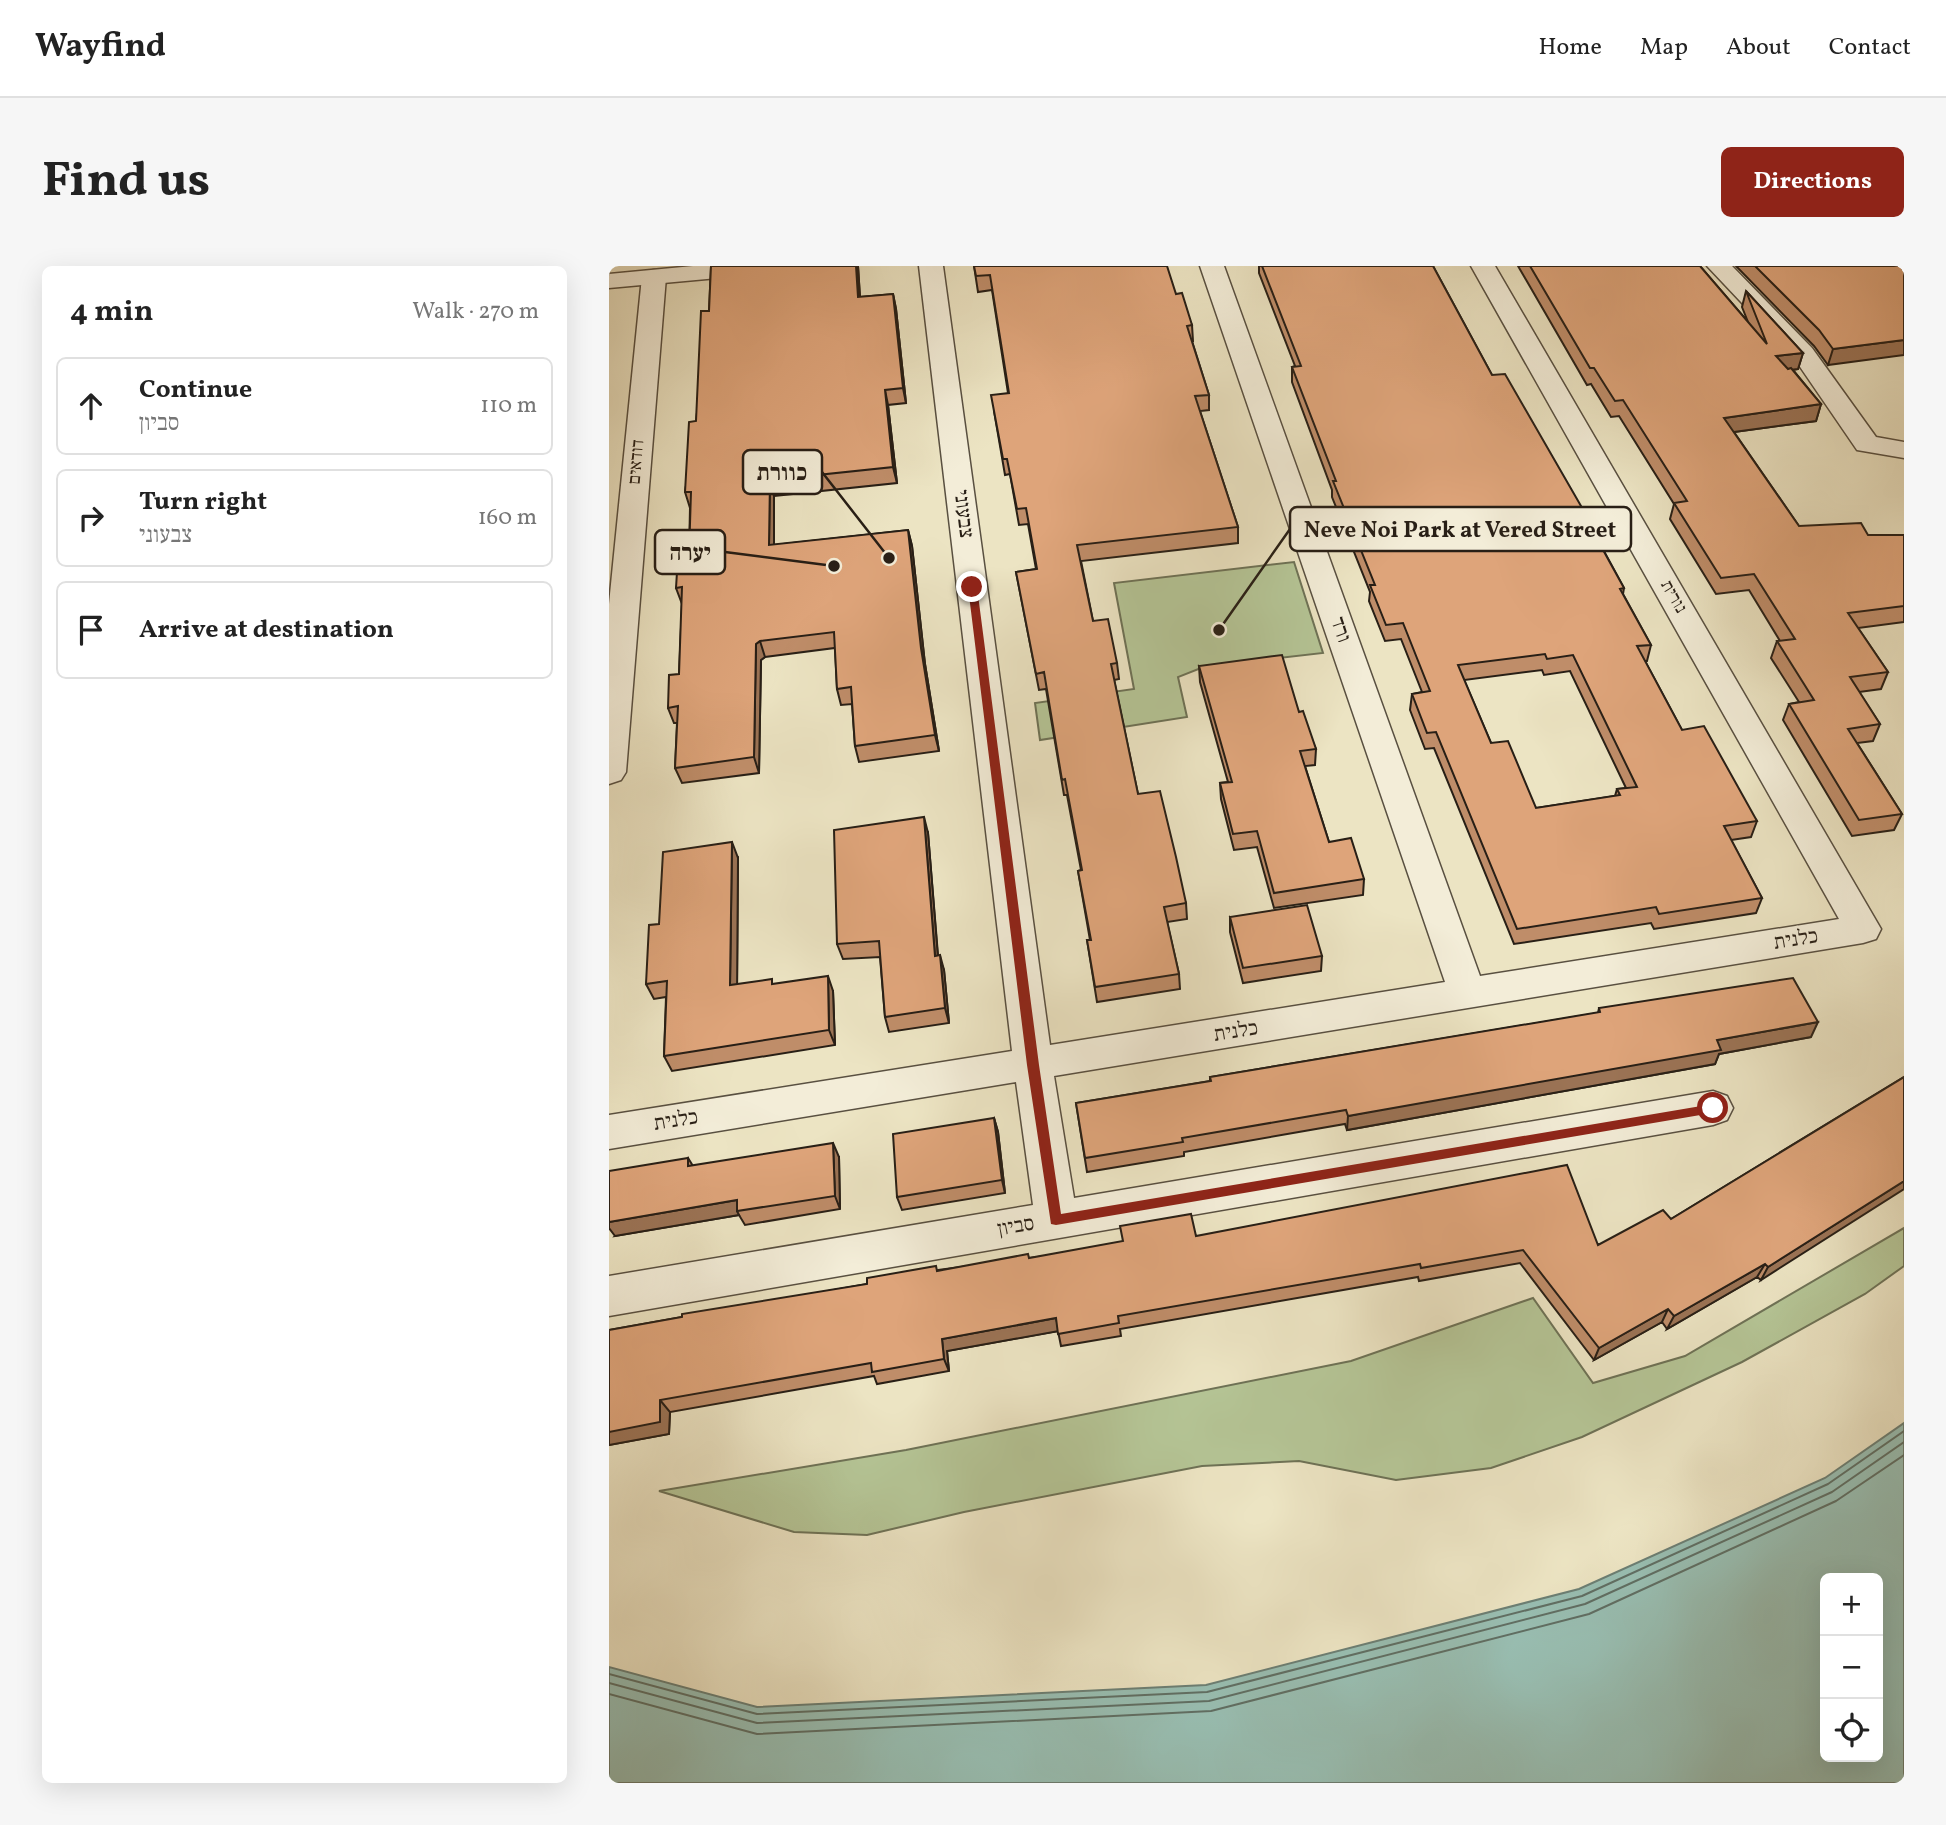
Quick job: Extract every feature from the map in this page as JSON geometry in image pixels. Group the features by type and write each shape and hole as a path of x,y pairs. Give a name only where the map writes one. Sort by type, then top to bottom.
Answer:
{"street":[{"path":"609,281 771,266"},
{"name":"צבעוני","path":"931,266 1033,1065 1056,1220"},
{"name":"ורד","path":"1212,266 1468,994"},
{"name":"נורית","path":"1483,266 1863,929"},
{"path":"1719,266 1803,353 1867,444 1904,450"},
{"name":"דודאים","path":"609,772 654,277"},
{"name":"כלנית","path":"609,1132 1863,929"},
{"name":"סביון","path":"609,1296 1713,1108"}],"green space":[{"path":"1294,562 1323,653 1206,666 1178,677 1187,717 1040,740 1035,703 1134,689 1114,583"},
{"path":"1904,1228 1904,1266 1865,1294 1742,1362 1582,1437 1491,1468 1396,1480 1299,1461 1202,1466 964,1512 867,1535 794,1532 659,1491 906,1450 1351,1361 1533,1298 1593,1383 1685,1356"}],"water":[{"path":"1904,1423 1904,1783 609,1783 609,1667 757,1707 1206,1685 1579,1589 1825,1478"}],"building":[{"path":"711,266 856,266 858,297 893,294 903,388 885,390 893,467 770,480 769,545 908,530 921,648 935,735 855,746 851,687 837,689 834,632 760,641 756,644 754,757 675,768 678,706 668,708 669,675 679,674 682,587 676,588 678,556 689,555 691,492 685,492 689,422 696,421 701,311 709,311"},
{"path":"974,266 1167,266 1176,294 1182,293 1192,325 1187,326 1209,395 1195,396 1238,527 1077,545 1093,621 1108,619 1117,663 1111,664 1138,794 1160,791 1176,857 1186,903 1164,907 1179,974 1095,987 1087,940 1091,940 1078,871 1082,870 1065,779 1062,780 1044,672 1036,674 1016,572 1037,569 1026,508 1017,509 1007,459 1003,459 991,395 1009,393 990,275 976,276"},
{"path":"1262,266 1433,266 1492,375 1505,374 1600,539 1597,539 1624,588 1620,589 1651,645 1637,646 1682,730 1704,726 1757,821 1724,826 1762,898 1659,914 1656,907 1517,929 1436,732 1427,733 1412,694 1430,691 1403,623 1386,625 1370,585 1375,585 1333,481 1336,481 1292,367 1301,366","holes":["1545,654 1547,659 1573,655 1637,787 1617,789 1620,795 1536,808 1508,741 1491,743 1458,665"]},
{"path":"1530,266 1700,266 1767,344 1746,291 1803,353 1776,356 1788,369 1791,368 1821,404 1724,418 1799,526 1861,523 1868,535 1904,535 1904,606 1848,613 1888,672 1850,677 1880,724 1848,729 1902,814 1859,820 1789,704 1814,700 1777,641 1795,639 1754,574 1721,578 1674,503 1687,501 1623,400 1615,401 1594,368 1590,368"},
{"path":"1755,266 1904,266 1904,340 1833,349 1819,330"},
{"path":"1282,655 1299,712 1303,711 1316,749 1300,751 1329,842 1351,838 1364,879 1274,893 1257,831 1233,834 1220,783 1232,782 1199,666"},
{"path":"924,817 935,956 940,955 945,1008 885,1017 879,941 837,944 834,830"},
{"path":"732,842 730,985 772,979 772,984 828,976 829,1030 664,1056 667,981 646,984 649,925 659,924 663,852"},
{"path":"1307,905 1322,956 1243,968 1230,917"},
{"path":"1793,978 1818,1022 1717,1040 1721,1050 1348,1116 1346,1110 1182,1138 1183,1142 1085,1158 1076,1103 1211,1081 1210,1077 1600,1012 1599,1008"},
{"path":"1904,1077 1904,1181 1768,1267 1765,1264 1674,1316 1668,1309 1599,1348 1523,1250 1421,1268 1420,1264 1118,1316 1119,1323 1058,1334 1056,1318 942,1339 944,1359 872,1372 871,1363 660,1400 660,1422 609,1432 609,1330 682,1317 682,1314 867,1284 867,1278 936,1266 937,1271 1028,1254 1029,1258 1123,1241 1120,1226 1191,1214 1196,1236 1567,1165 1598,1245 1663,1210 1671,1219"},
{"path":"994,1118 1002,1180 897,1197 893,1134"},
{"path":"833,1143 835,1196 737,1211 737,1200 609,1222 609,1171 688,1158 688,1166"}],"place":[{"name":"כוורת","path":"889,558"},
{"name":"יערה","path":"834,566"},
{"name":"Neve Noi Park at Vered Street","path":"1219,630"}],"route":[{"path":"972,587 1033,1065 1056,1220 1713,1108"}]}
